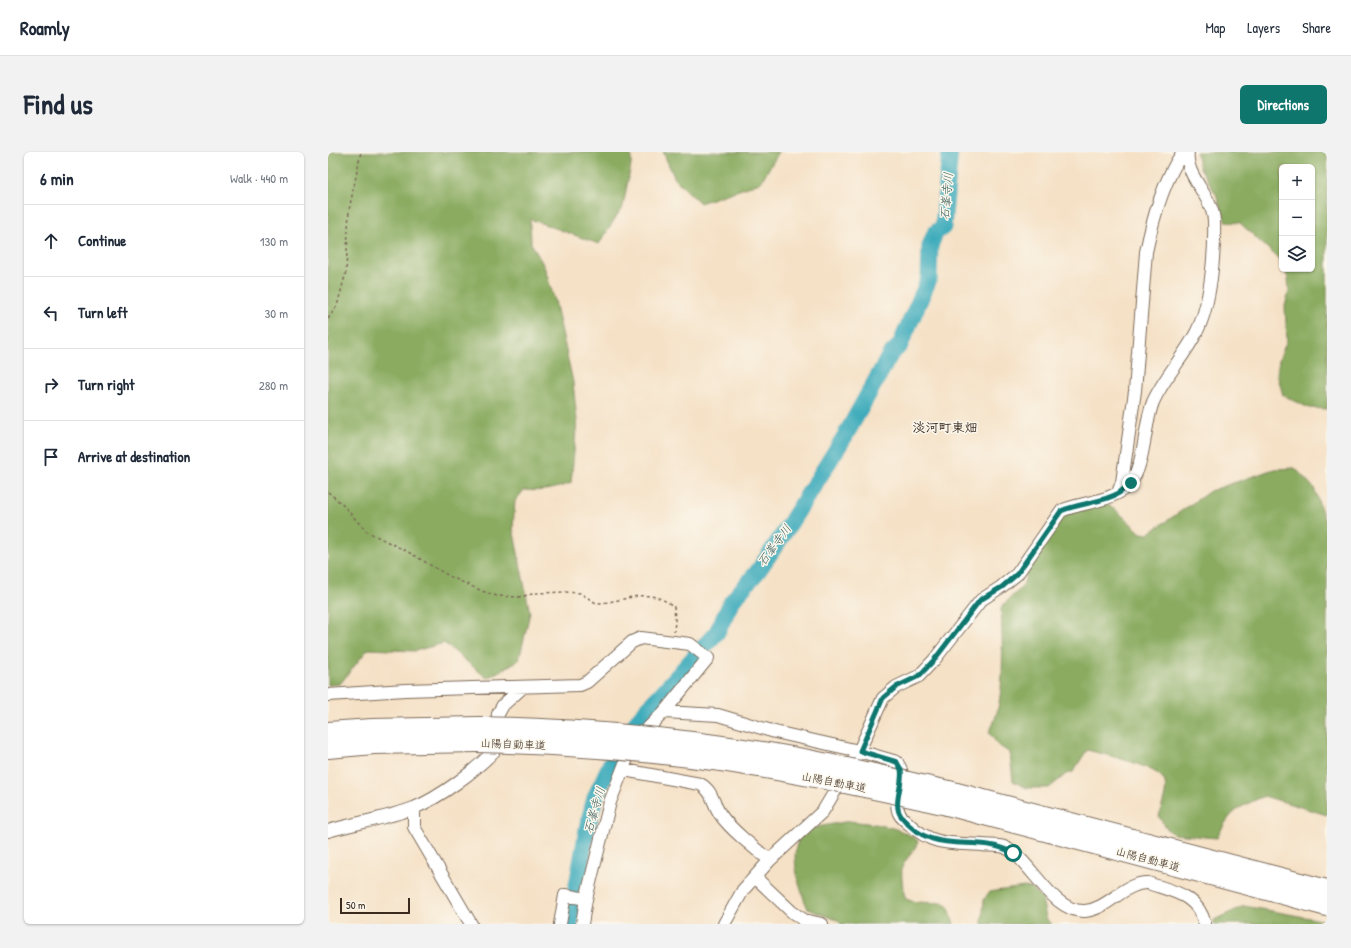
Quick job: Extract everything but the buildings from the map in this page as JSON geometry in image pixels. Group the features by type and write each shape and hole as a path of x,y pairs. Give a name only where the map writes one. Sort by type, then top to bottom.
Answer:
{"highway":[{"name":"山陽自動車道","path":"328,731 372,728 478,726 540,727 630,734 723,745 798,757 948,798 1327,907"},
{"name":"山陽自動車道","path":"328,749 374,745 476,743 541,745 618,750 720,762 948,798 1327,889"}],"street":[{"path":"1118,493 1122,482 1135,391 1146,252 1164,191 1176,162 1183,152"},
{"path":"724,924 743,890 770,860 822,811 860,751 883,698 896,687 919,676 934,660 980,600 1002,587 1017,574 1061,511 1118,493 1131,483 1140,459 1153,402 1169,374 1196,334 1204,316 1214,239 1214,214 1189,167 1188,152"},
{"path":"328,695 405,690 580,685 587,682 632,642 641,638 690,644 708,658 664,712 639,737 626,761 624,770 610,802 586,899 582,924"},
{"path":"328,831 414,808 440,794 469,773 494,751 498,714 503,705 523,687"},
{"path":"664,712 718,715 775,732 860,751 897,762 902,770 898,808 900,815 920,834 940,842 1003,847 1013,853 1051,894 1072,909 1085,911 1099,908 1125,890 1142,883 1148,883 1187,897 1198,906 1205,924"},
{"path":"624,770 700,784 706,788 720,814 756,850 770,860"},
{"path":"414,808 414,827 471,924"},
{"path":"755,877 792,912 804,920 822,924"},
{"path":"560,924 565,895 586,899"}],"path":[{"path":"328,319 337,306 346,272 349,210 361,152"},
{"path":"328,492 341,503 366,532 410,552 449,576 497,596 519,597 537,593 566,592 580,593 596,603 647,595 664,598 674,607 675,620 672,643"}],"green space":[{"path":"328,152 631,152 631,165 623,206 599,244 530,219 531,243 544,266 555,301 573,382 577,421 571,483 548,490 524,490 515,501 513,528 530,613 519,660 487,678 444,643 415,651 368,649 340,684 328,685"},
{"path":"663,152 779,152 760,183 700,203 675,179"},
{"path":"1196,152 1327,152 1327,409 1309,408 1283,395 1277,374 1279,360 1287,340 1285,306 1289,292 1288,278 1285,272 1315,272 1315,164 1279,164 1279,260 1240,223 1226,222 1216,194 1200,168"},
{"path":"1295,468 1314,488 1327,528 1327,815 1264,796 1235,811 1226,821 1217,838 1174,834 1168,830 1159,817 1166,788 1164,780 1159,775 1141,765 1087,750 1073,772 1066,774 1049,788 1027,788 1013,781 1010,753 998,745 989,732 995,720 1001,689 1001,607 1023,586 1027,573 1063,515 1104,503 1116,510 1141,533 1148,534 1210,491 1274,469"},
{"path":"849,821 894,828 918,841 902,868 902,882 906,899 915,902 944,903 949,908 954,924 841,924 837,920 808,909 798,879 795,855 797,844 801,836 809,830"},
{"path":"1024,887 1031,888 1042,898 1046,918 1052,924 982,924 984,900 989,892"},
{"path":"1244,906 1327,921 1327,924 1214,924 1214,920"}],"waterway":[{"name":"石峯寺川","path":"570,924 588,824 595,798 610,765 637,721 717,632 732,601 758,571 782,536 845,436 890,355 900,345 929,279 930,246 935,233 943,227 950,152"}],"district":[{"name":"淡河町東畑","path":"945,427"}],"route":[{"path":"1013,853 1003,847 940,842 920,834 900,815 898,808 902,770 897,762 860,751 883,698 896,687 919,676 934,660 980,600 1002,587 1017,574 1036,548 1054,518 1061,511 1070,506 1108,498 1118,493 1131,483"}]}
